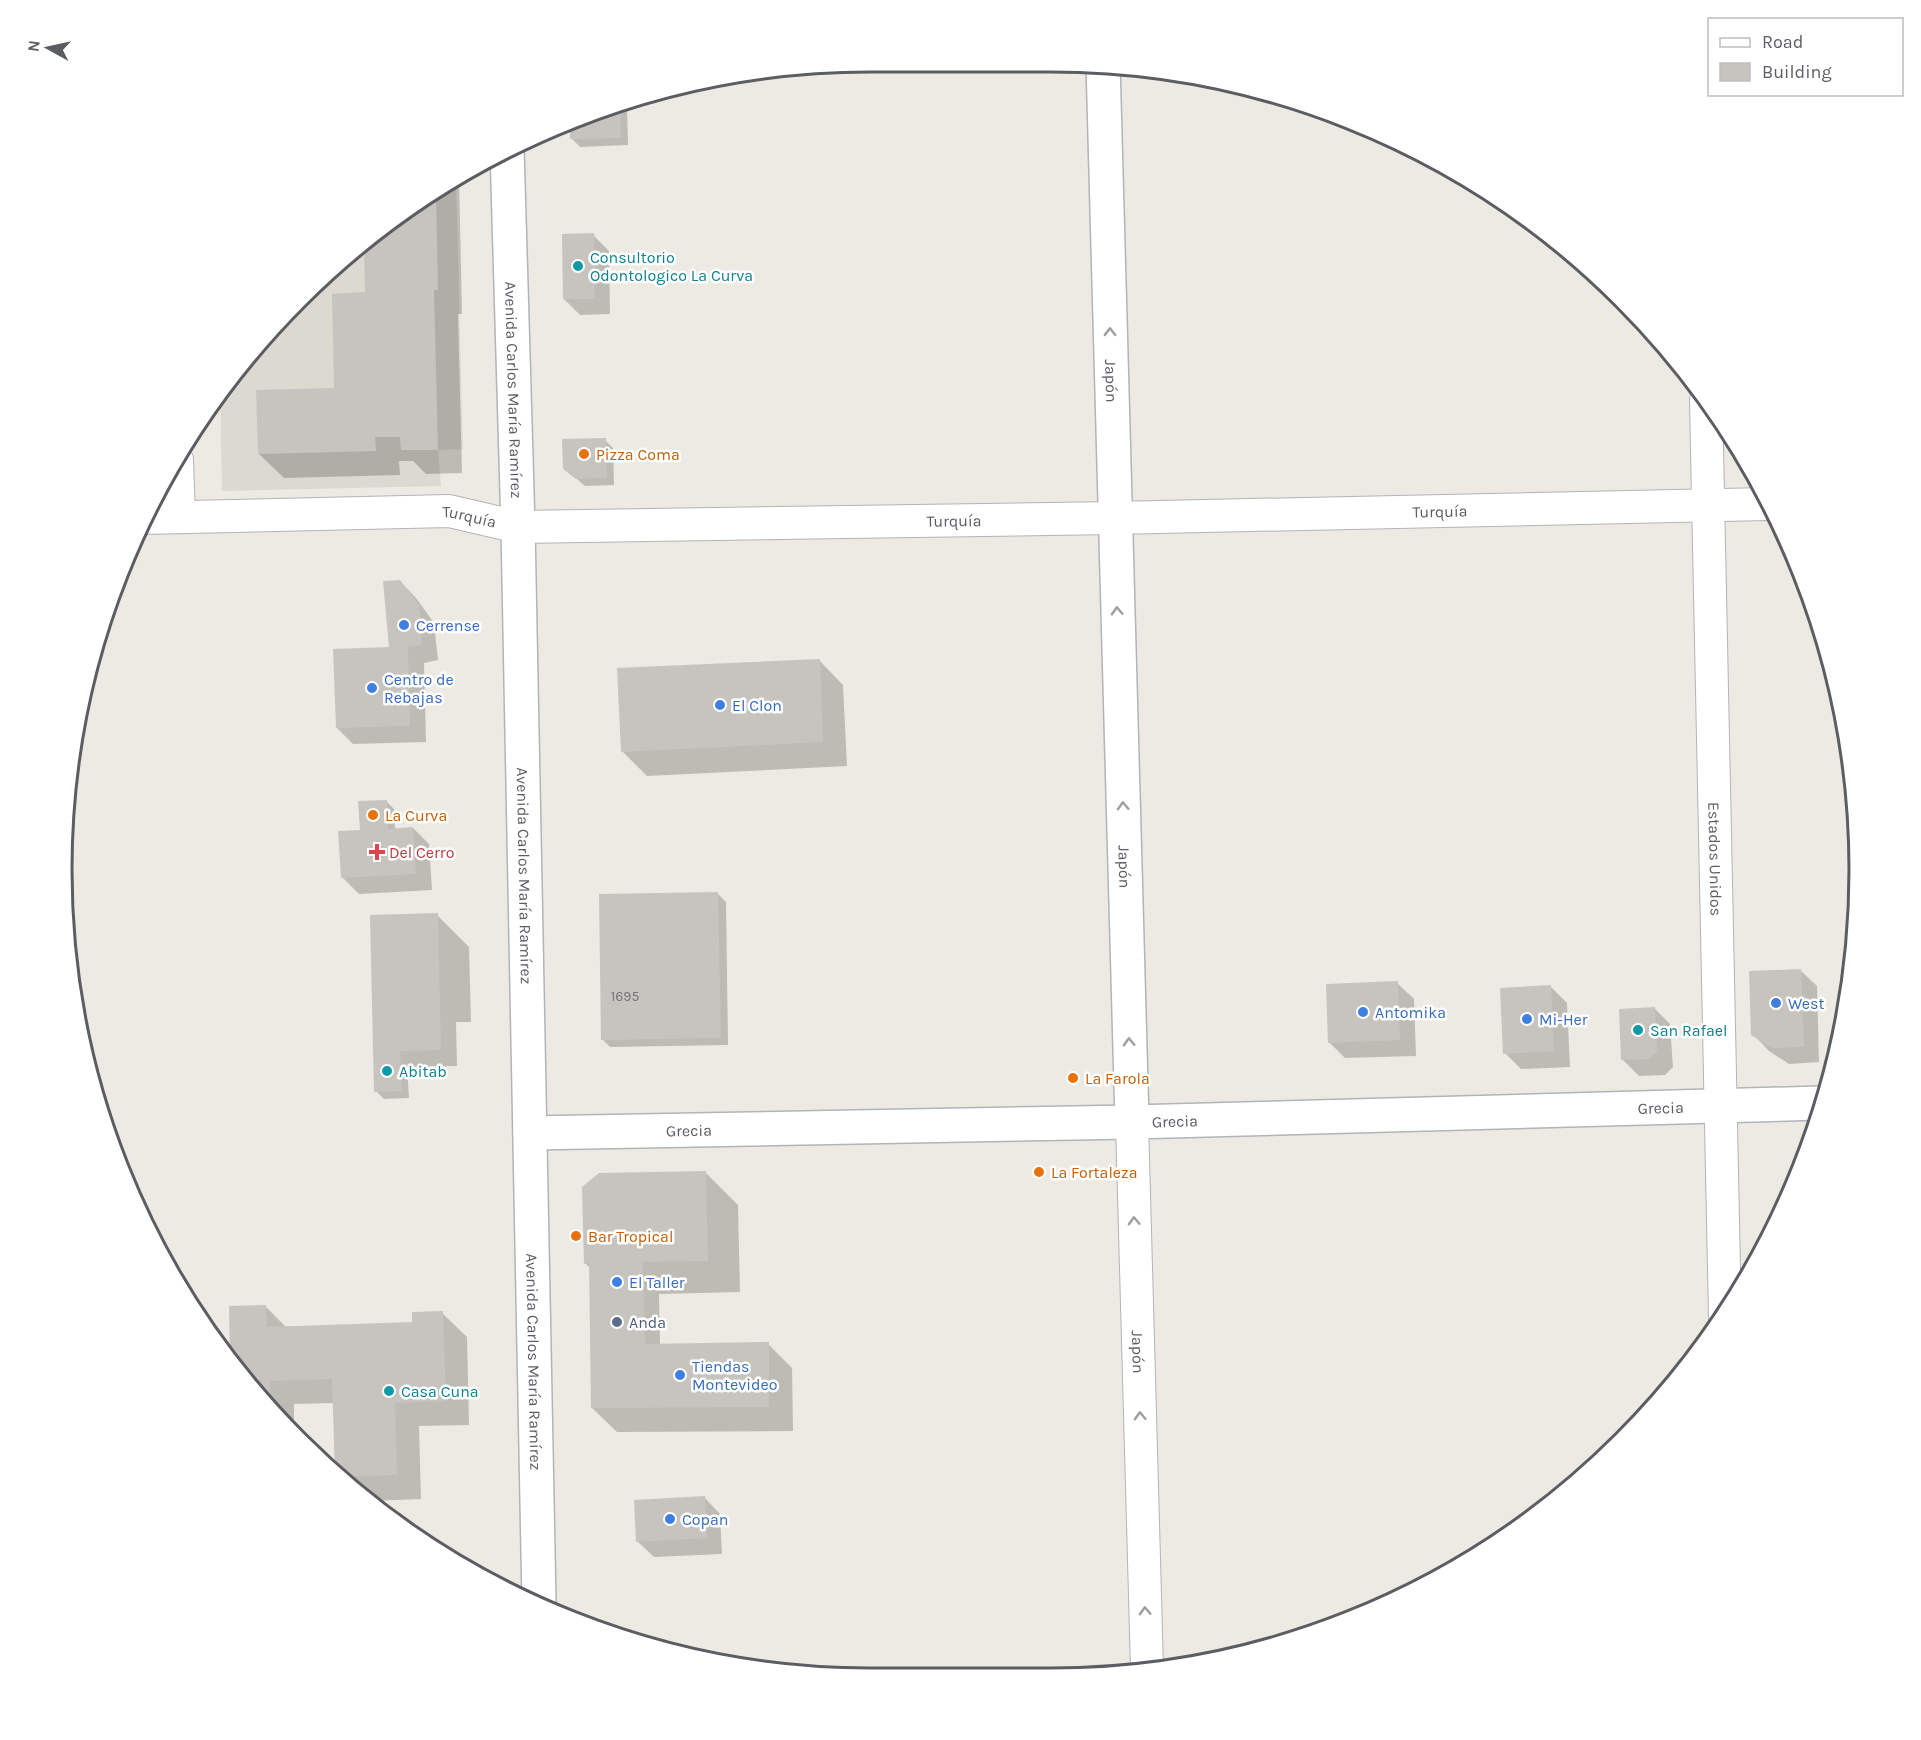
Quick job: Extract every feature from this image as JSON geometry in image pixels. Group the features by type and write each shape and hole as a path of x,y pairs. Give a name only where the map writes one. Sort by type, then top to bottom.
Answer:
{"street":[{"name":"Japón","path":"1103,74 1147,1662"},
{"name":"Avenida Carlos María Ramírez","path":"507,159 518,527 538,1595"},
{"name":"Estados Unidos","path":"1706,415 1725,1297"},
{"path":"177,474 179,517"},
{"name":"Turquía","path":"154,518 448,511 518,527 1114,518 1760,504"},
{"name":"Grecia","path":"530,1133 1132,1122 1814,1103"}],"shaded area":[{"path":"456,188 463,449 438,450 441,486 222,491 220,407 237,384 270,344 344,270 384,237"}],"building":[{"path":"620,112 621,138 570,139 570,131"},
{"path":"436,200 438,290 434,290 438,450 401,450 400,437 375,437 376,451 258,454 256,390 334,388 332,294 365,292 364,253"},
{"name":"Consultorio Odontologico La Curva","path":"594,233 595,299 563,299 562,234"},
{"name":"Pizza Coma","path":"606,438 607,478 576,479 563,469 562,439"},
{"name":"Centro de Rebajas","path":"400,580 419,605 422,645 408,647 410,726 336,728 333,649 389,647 383,581"},
{"name":"El Clon","path":"820,659 823,742 621,752 617,668"},
{"name":"Del Cerro","path":"387,800 388,829 413,827 416,874 341,878 338,831 360,830 358,801"},
{"path":"718,892 721,1038 601,1040 599,894"},
{"path":"438,913 441,1050 400,1051 402,1091 374,1092 370,915"},
{"name":"West","path":"1801,969 1804,1047 1772,1048 1751,1035 1749,971"},
{"name":"Antomika","path":"1398,981 1400,1040 1328,1043 1326,984"},
{"name":"Mi-Her","path":"1551,985 1554,1051 1503,1054 1500,988"},
{"name":"San Rafael","path":"1655,1007 1657,1051 1649,1059 1621,1060 1619,1009"},
{"path":"706,1171 708,1261 643,1262 645,1344 769,1342 769,1407 591,1408 589,1263 584,1264 582,1187 599,1173"},
{"name":"Casa Cuna","path":"266,1305 267,1327 412,1322 412,1312 443,1311 446,1401 395,1403 397,1475 352,1476 335,1461 332,1379 270,1381 270,1396 230,1346 229,1306"},
{"name":"Copan","path":"705,1496 707,1538 636,1542 634,1500"}],"place":[{"name":"Consultorio Odontologico La Curva","path":"578,266"},
{"name":"Pizza Coma","path":"584,454"},
{"name":"Cerrense","path":"404,625"},
{"name":"Centro de Rebajas","path":"372,688"},
{"name":"El Clon","path":"720,705"},
{"name":"La Curva","path":"373,815"},
{"name":"Del Cerro","path":"377,852"},
{"name":"West","path":"1776,1003"},
{"name":"Antomika","path":"1363,1012"},
{"name":"Mi-Her","path":"1527,1019"},
{"name":"San Rafael","path":"1638,1030"},
{"name":"Abitab","path":"387,1071"},
{"name":"La Farola","path":"1073,1078"},
{"name":"La Fortaleza","path":"1039,1172"},
{"name":"Bar Tropical","path":"576,1236"},
{"name":"El Taller","path":"617,1282"},
{"name":"Anda","path":"617,1322"},
{"name":"Tiendas Montevideo","path":"680,1375"},
{"name":"Casa Cuna","path":"389,1391"},
{"name":"Copan","path":"670,1519"}]}
